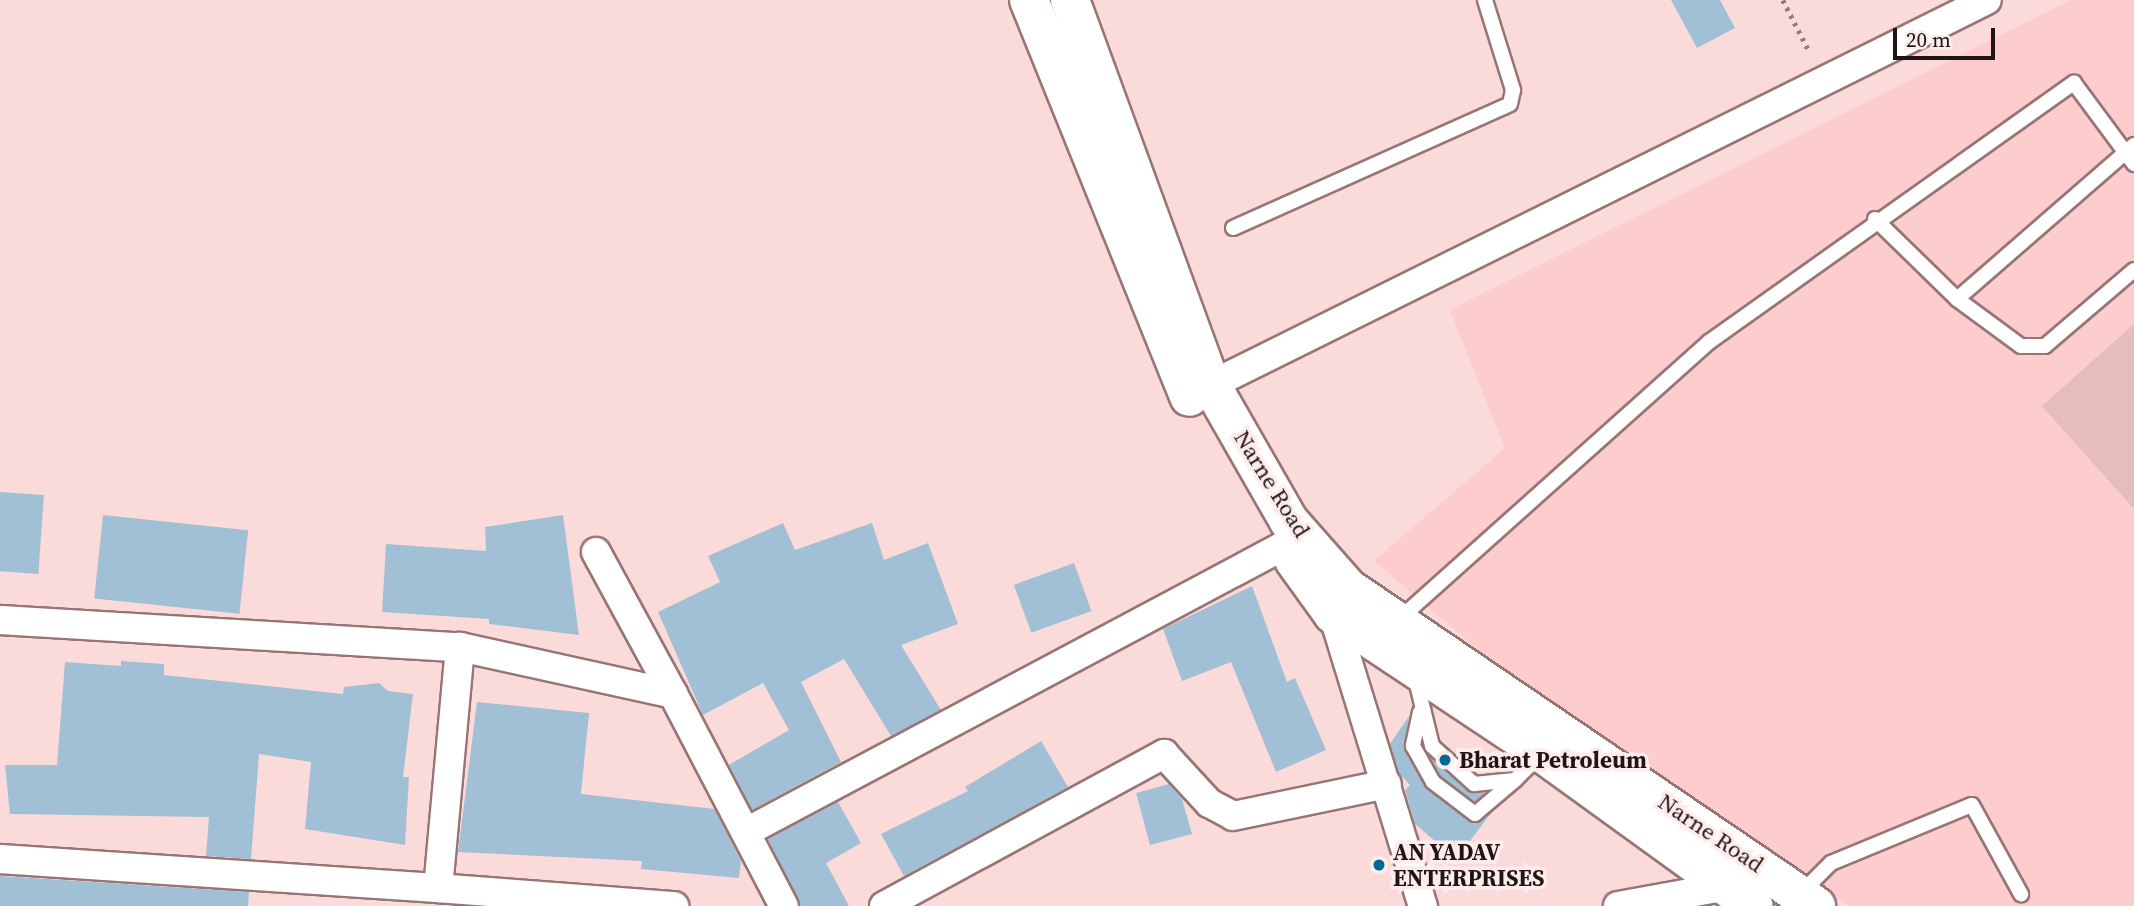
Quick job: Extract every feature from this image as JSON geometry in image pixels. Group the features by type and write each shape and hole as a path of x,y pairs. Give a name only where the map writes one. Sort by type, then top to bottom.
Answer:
{"main road":[{"name":"Narne Road","path":"1030,0 1189,396 1234,475 1333,614 1542,753 1741,896"},
{"name":"Narne Road","path":"1070,0 1211,385 1289,521 1348,588 1808,900"}],"street":[{"path":"1211,385 1987,0"},
{"path":"748,831 1283,545"},
{"path":"596,552 748,831 784,906"},
{"path":"1333,614 1423,906"},
{"path":"0,620 460,647 673,694"},
{"path":"438,888 460,647"},
{"path":"884,906 1164,754 1209,803 1233,816 1387,784"},
{"path":"0,859 674,906"},
{"path":"1618,906 1741,896"}],"lane":[{"path":"1233,228 1510,104 1513,90 1485,0"},
{"path":"1396,622 1709,342 1875,219 2074,83 2131,154 1956,299"},
{"path":"1875,219 1956,299 2021,346 2045,346 2134,270"},
{"path":"1413,667 1432,746 1474,783 1515,780"},
{"path":"1421,709 1413,746 1433,782 1475,814 1542,753"},
{"path":"1808,900 1831,863 1972,806 2021,894"}],"path":[{"path":"1783,0 1824,79"}],"shaded area":[{"path":"2071,0 2134,0 2134,906 1849,906 1591,745 1374,561 1505,448 1450,310"},
{"path":"2134,324 2134,509 2042,406"}],"building":[{"path":"1671,0 1720,0 1735,28 1697,48"},
{"path":"0,492 44,495 38,574 0,571"},
{"path":"103,515 248,530 239,614 94,599"},
{"path":"563,515 579,635 489,624 489,619 382,612 386,544 486,551 485,527"},
{"path":"783,523 795,550 872,523 884,560 928,543 958,624 901,645 941,710 891,736 844,659 801,682 841,762 752,810 729,765 789,730 763,683 703,715 658,612 720,582 708,556"},
{"path":"1074,563 1091,611 1031,633 1014,585"},
{"path":"1252,586 1287,682 1295,678 1326,750 1276,772 1231,662 1182,681 1163,629"},
{"path":"121,661 164,664 164,675 343,694 344,687 379,683 388,691 413,694 403,777 409,777 405,845 305,829 311,762 259,754 251,859 206,856 209,817 10,814 5,765 57,765 65,662 121,666"},
{"path":"477,702 589,713 581,794 715,809 741,861 739,878 641,869 642,861 458,852"},
{"path":"1409,716 1404,750 1427,789 1473,823 1492,812 1456,859 1415,824 1405,790 1410,785 1399,773 1390,744"},
{"path":"1041,741 1068,787 904,876 881,834 968,791 965,787"},
{"path":"1430,758 1468,791 1485,793 1475,802 1440,776"},
{"path":"1169,784 1182,799 1192,834 1150,845 1136,793"},
{"path":"838,802 861,843 826,863 849,906 801,906 768,839"},
{"path":"0,876 249,892 248,906 0,906"}],"place":[{"name":"Bharat Petroleum","path":"1445,760"},
{"name":"AN YADAV ENTERPRISES","path":"1379,865"}]}
